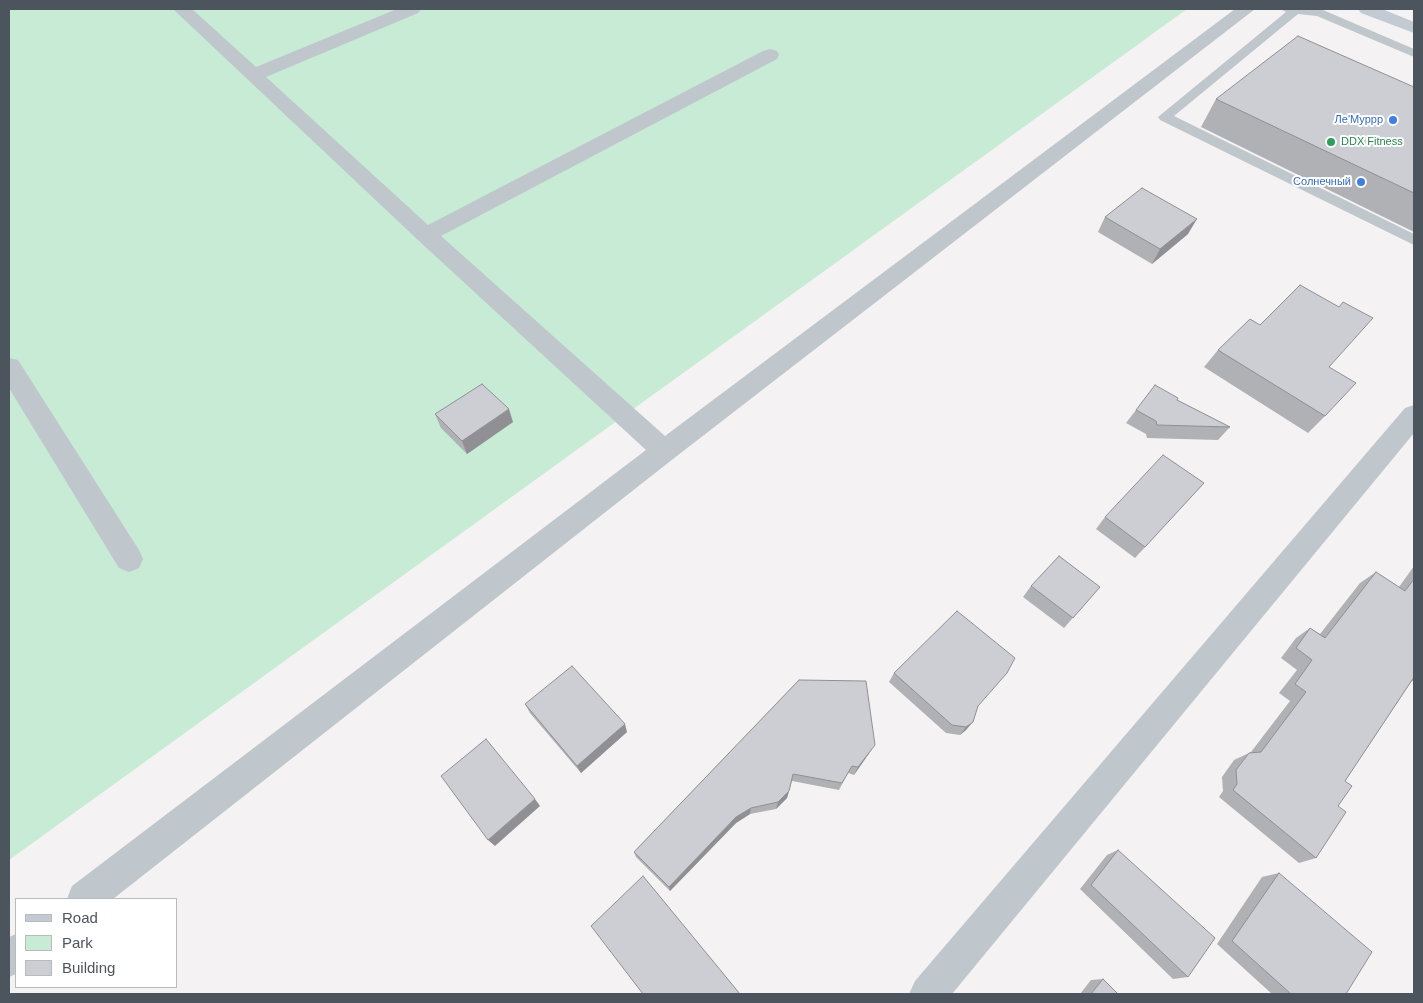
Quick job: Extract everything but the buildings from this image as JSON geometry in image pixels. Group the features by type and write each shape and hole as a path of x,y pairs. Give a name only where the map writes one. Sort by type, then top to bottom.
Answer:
{"main road":[{"path":"1367,9 1414,28"}],"street":[{"path":"182,9 426,235 664,451"},
{"path":"254,75 412,9"},
{"path":"86,898 664,451 1246,9"},
{"path":"426,235 770,55"},
{"path":"9,367 130,559"},
{"path":"928,994 1414,415"}],"lane":[{"path":"1414,53 1318,13 1291,10 1165,116 1414,240"}],"green space":[{"path":"9,9 1187,9 9,860"}],"place":[{"name":"Ле'Муррр","path":"1393,120"},
{"name":"DDX Fitness","path":"1331,142"},
{"name":"Солнечный","path":"1361,182"}]}
